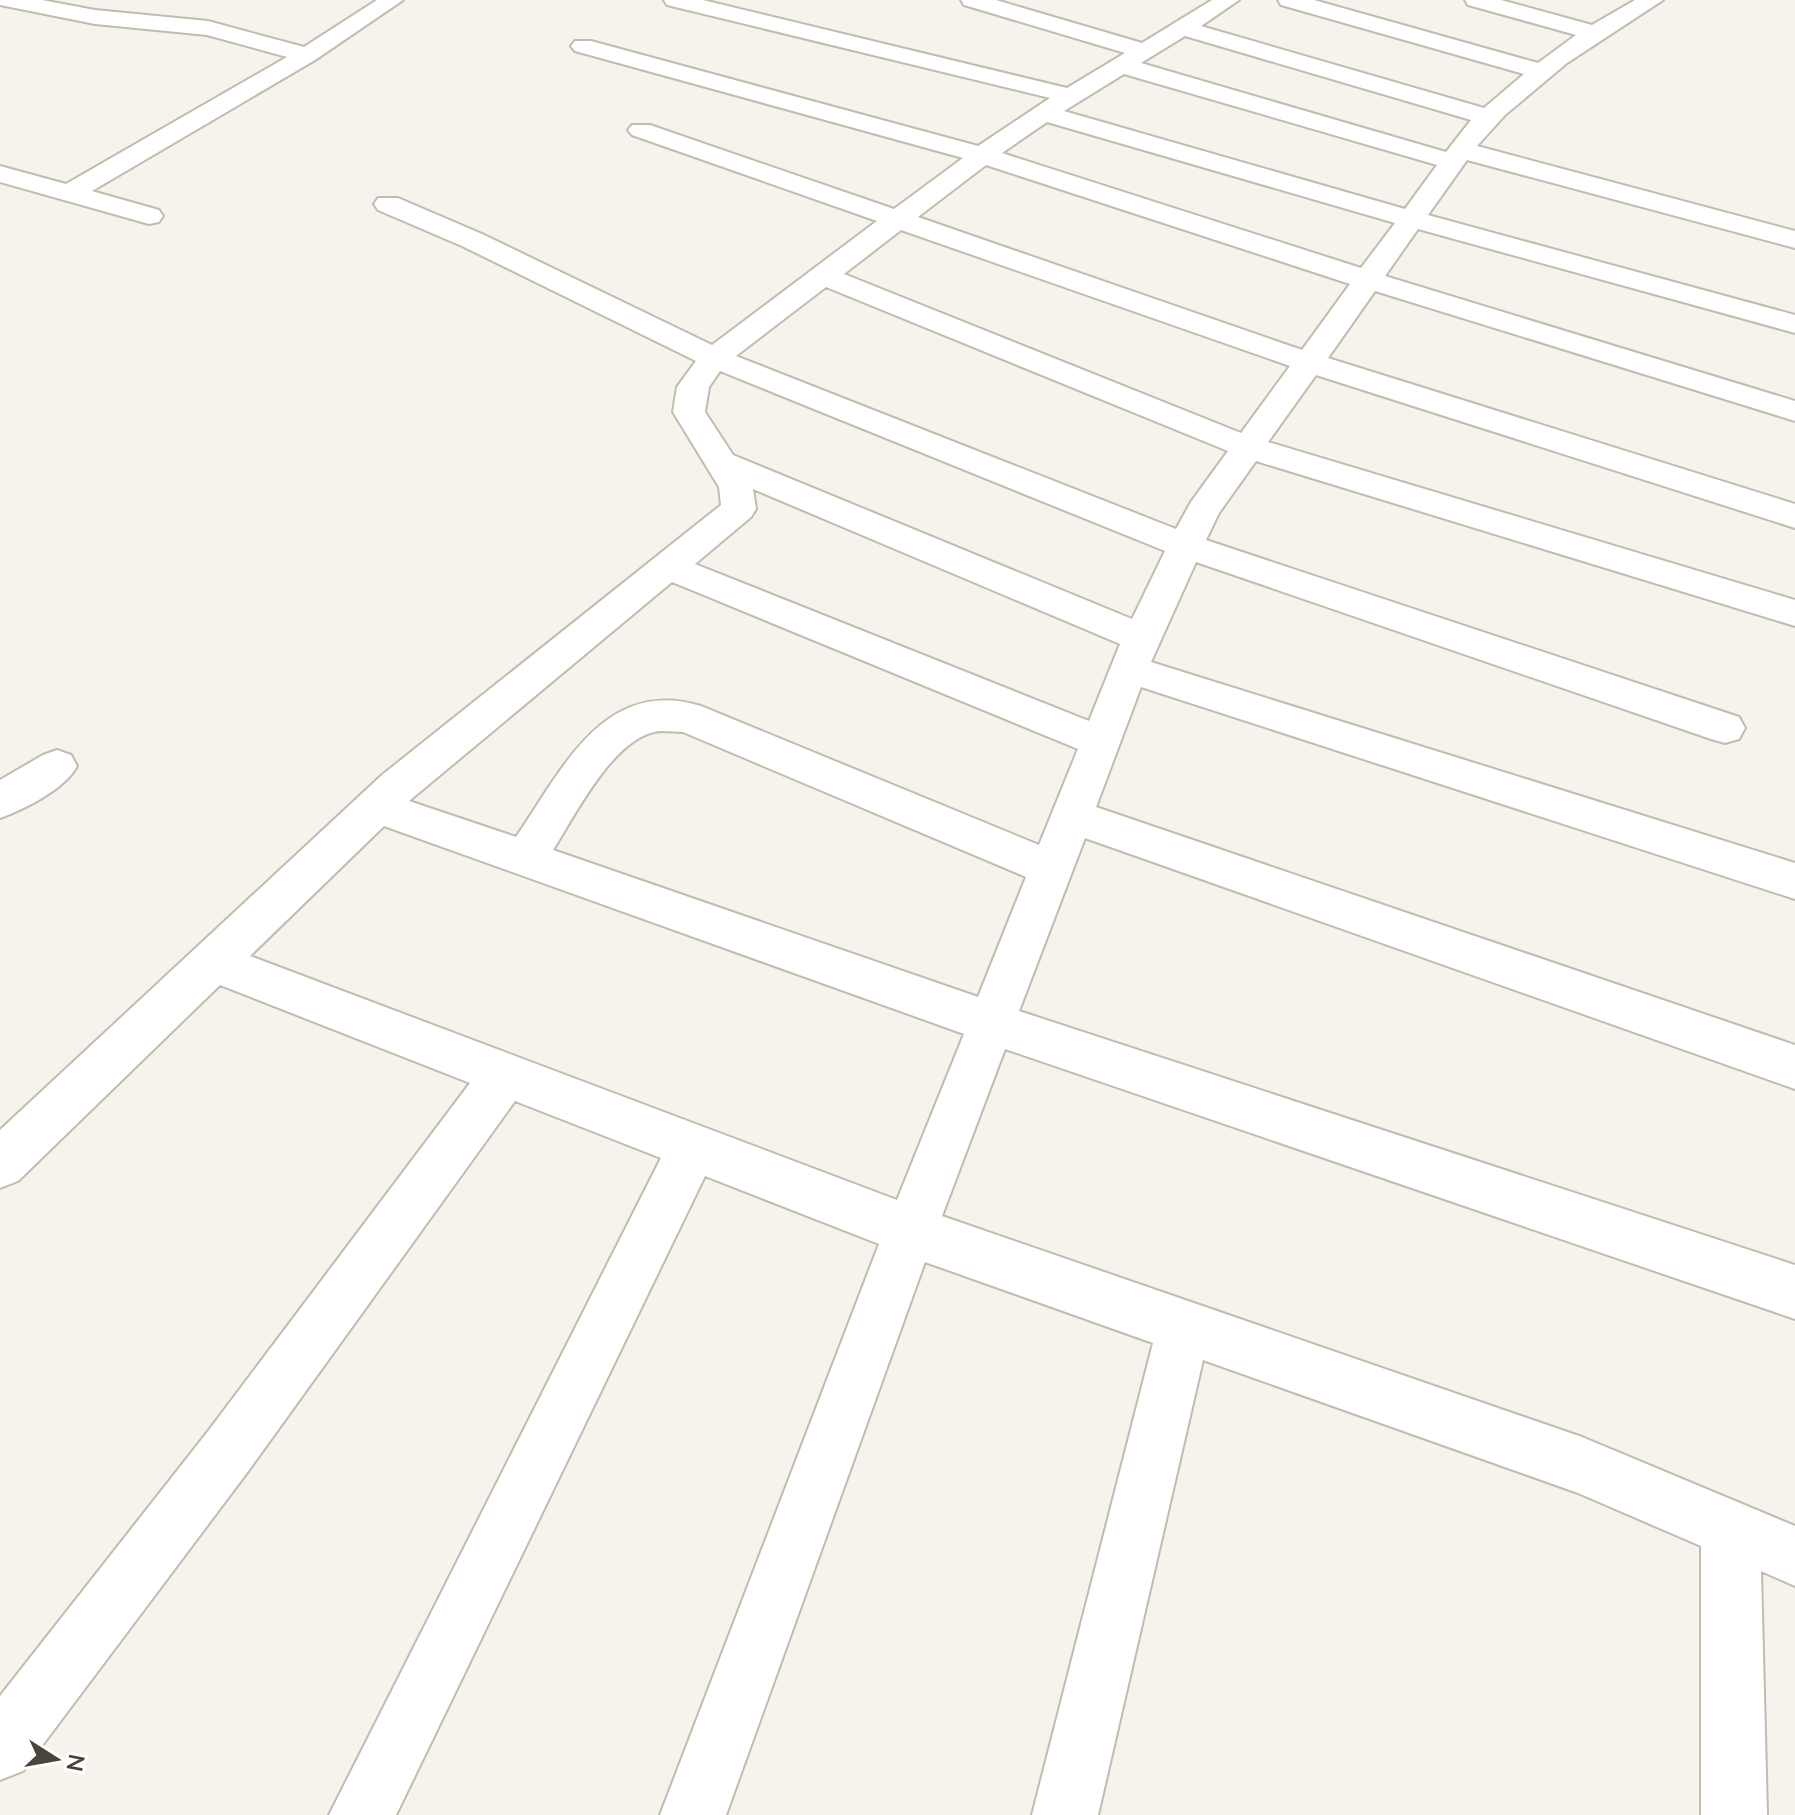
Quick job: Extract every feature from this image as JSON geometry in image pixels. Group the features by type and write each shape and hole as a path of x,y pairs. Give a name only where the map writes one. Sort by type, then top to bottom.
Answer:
{"street":[{"path":"7,0 95,17 208,28 307,55"},
{"path":"70,193 307,55 392,0"},
{"path":"675,0 735,6 1057,104 1411,219 1795,324"},
{"path":"972,0 1133,58 1457,156 1795,240"},
{"path":"1289,0 1540,71"},
{"path":"1476,0 1595,33"},
{"path":"693,1815 911,1231 1135,654 1203,510 1411,219 1489,117 1540,71 1638,2"},
{"path":"0,1164 376,806 560,652 739,509 736,487 689,412 693,387 714,358 982,155 1133,58 1201,9 1489,117"},
{"path":"583,46 982,155 1368,280 1795,411"},
{"path":"641,130 1308,362 1795,516"},
{"path":"0,174 149,216"},
{"path":"388,204 547,275 714,358 1186,546 1725,728"},
{"path":"821,275 1247,447 1795,613"},
{"path":"721,463 1135,654 1795,881"},
{"path":"669,567 1101,742"},
{"path":"525,858 600,751 620,728 656,714 687,717 1052,869"},
{"path":"0,801 57,766"},
{"path":"376,806 992,1023 1795,1292"},
{"path":"1072,816 1795,1067"},
{"path":"213,962 911,1231 1582,1466 1795,1556"},
{"path":"0,1748 229,1450 506,1074"},
{"path":"362,1815 693,1147"},
{"path":"1065,1815 1184,1326"},
{"path":"1730,1529 1734,1815"}]}
